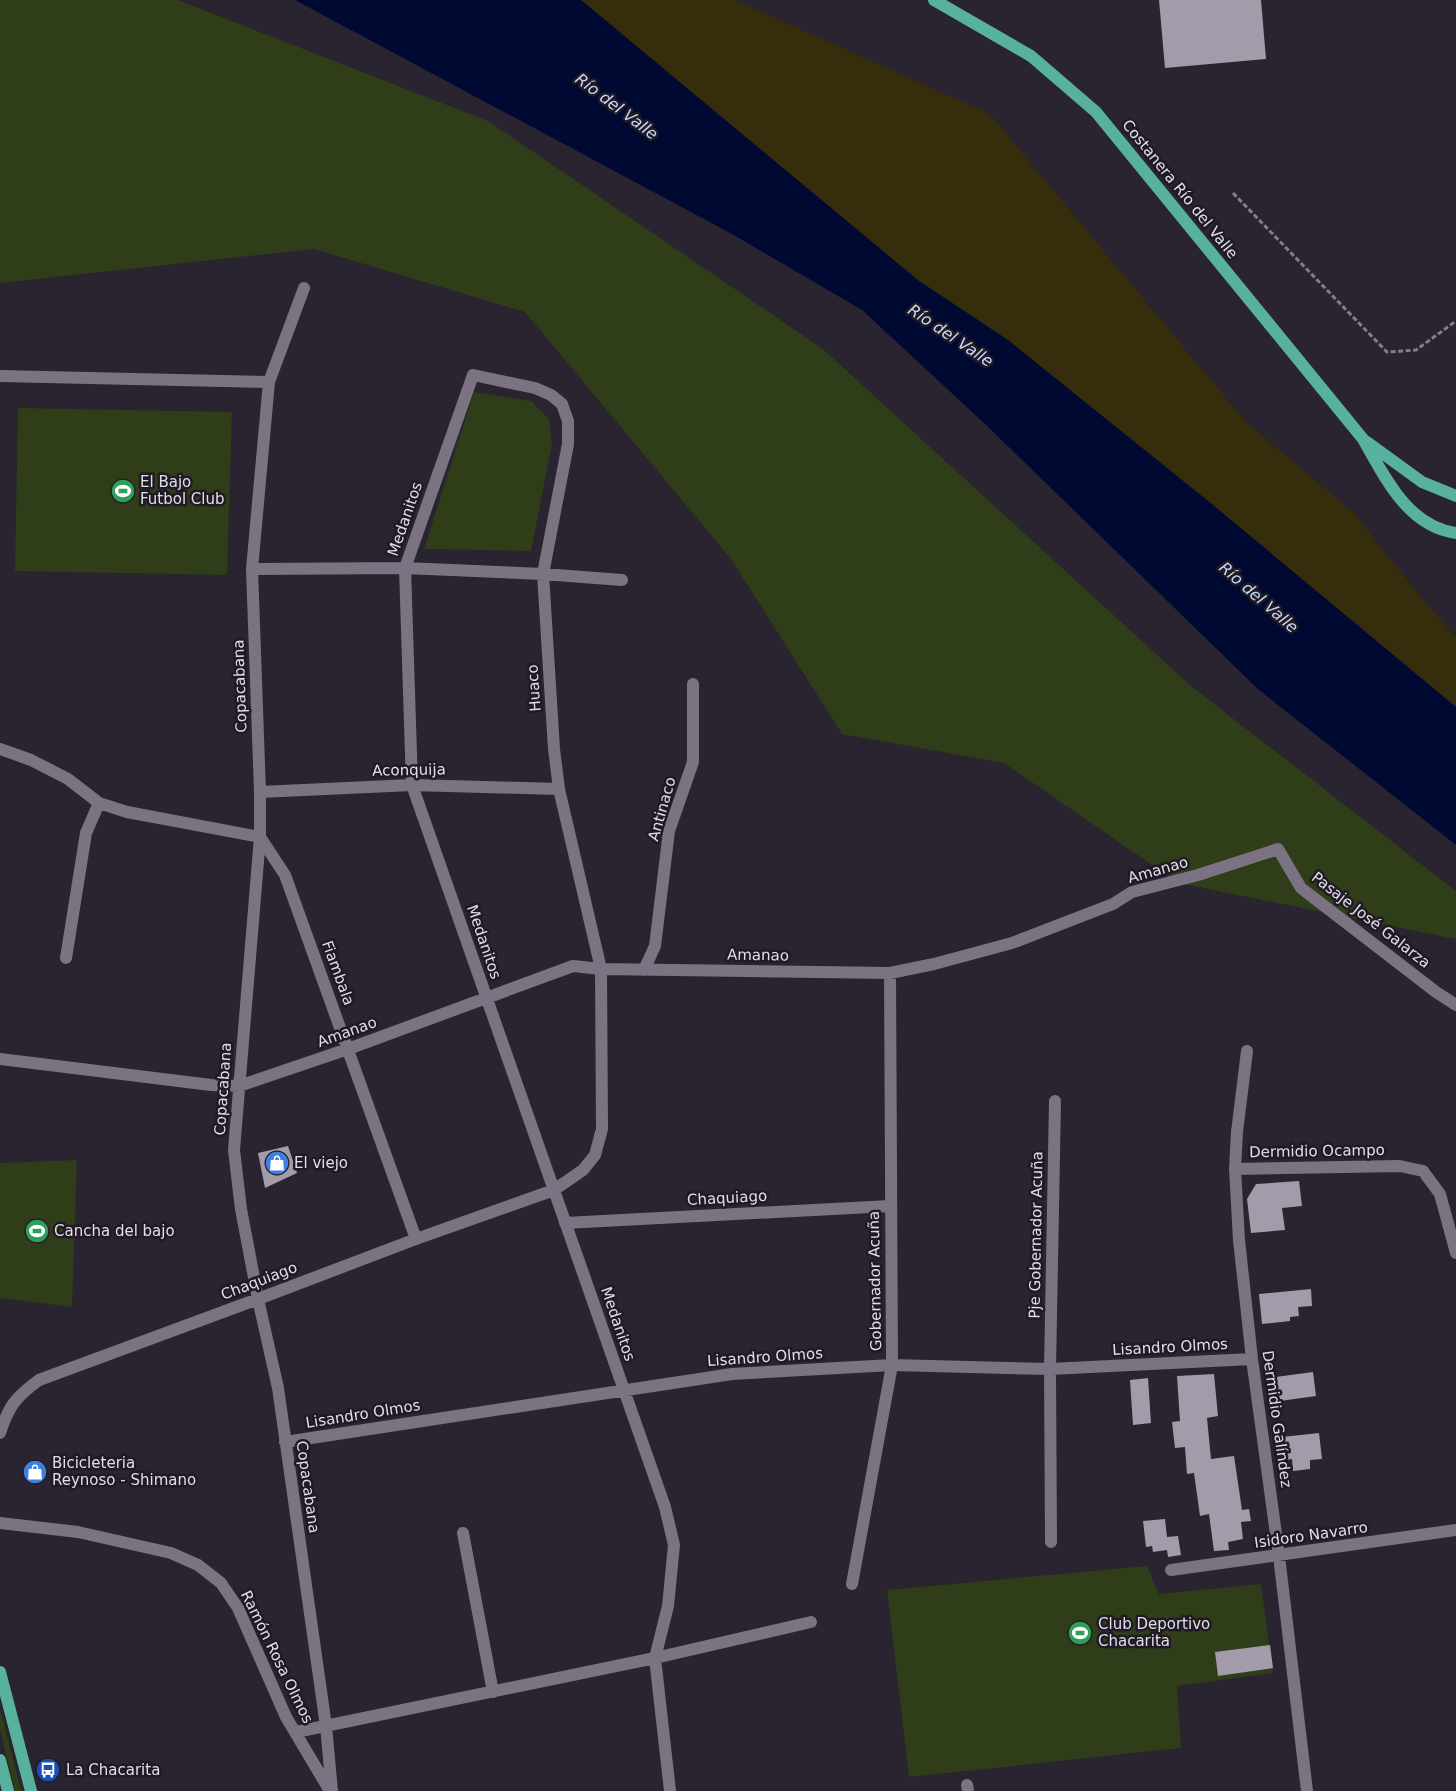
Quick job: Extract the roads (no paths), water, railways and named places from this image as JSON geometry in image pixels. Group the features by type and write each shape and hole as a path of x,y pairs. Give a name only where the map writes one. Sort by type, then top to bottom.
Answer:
{"main road":[{"name":"Costanera Río del Valle","path":"934,0 1030,56 1096,112 1363,439 1395,494 1423,521 1444,531 1456,532"},
{"name":"Costanera Río del Valle","path":"1363,439 1422,482 1456,496"},
{"path":"0,1672 31,1791"},
{"path":"0,1760 8,1791"}],"street":[{"name":"Copacabana","path":"304,288 270,382 252,569 260,837 234,1150 241,1209 258,1299 278,1388 326,1726 331,1791"},
{"name":"Medanitos","path":"562,404 551,395 535,388 473,375 405,568 412,784 665,1507 674,1545 668,1606 655,1658"},
{"path":"0,376 270,382"},
{"name":"Huaco","path":"562,404 568,422 568,444 543,574 554,749 559,789 600,969"},
{"path":"252,569 405,568 543,574 622,580"},
{"name":"Antinaco","path":"644,970 655,946 669,831 693,762 693,684"},
{"path":"0,749 31,760 68,779 99,803 127,812 260,837"},
{"name":"Aconquija","path":"260,792 412,784 559,789"},
{"path":"66,958 86,833 99,803"},
{"name":"Fiambala","path":"260,837 285,875 416,1238"},
{"name":"Amanao","path":"239,1086 348,1049 573,966 600,969 890,974 1012,943 1113,904 1132,892 1198,875 1278,849"},
{"name":"Pasaje José Galarza","path":"1278,849 1301,888 1428,986 1456,1005"},
{"path":"554,1190 583,1170 595,1155 602,1129 600,969"},
{"name":"Gobernador Acuña","path":"852,1584 892,1365 890,974"},
{"name":"Dermidio Galíndez","path":"1248,1051 1237,1132 1235,1169 1239,1240 1252,1359 1279,1556 1307,1791"},
{"path":"0,1059 211,1085 239,1086"},
{"name":"Pje Gobernador Acuña","path":"1051,1542 1050,1369 1055,1101"},
{"name":"Dermidio Ocampo","path":"1235,1169 1400,1166 1423,1171 1440,1194 1456,1253"},
{"name":"Chaquiago","path":"0,1433 6,1413 20,1394 39,1380 416,1238 554,1190"},
{"name":"Chaquiago","path":"565,1223 890,1206"},
{"name":"Lisandro Olmos","path":"285,1442 732,1374 892,1365 1050,1369 1252,1359"},
{"name":"Ramón Rosa Olmos","path":"0,1523 78,1532 171,1554 198,1565 220,1583 238,1608 286,1717 331,1791"},
{"name":"Isidoro Navarro","path":"1171,1570 1456,1530"},
{"path":"463,1533 493,1692"},
{"path":"296,1732 655,1658 811,1622"},
{"path":"655,1658 670,1791"}],"water":[{"name":"Río del Valle","path":"295,0 581,0 919,281 1008,340 1213,505 1456,707 1456,845 1259,690 984,423 862,310 732,234"}],"place":[{"name":"El Bajo Futbol Club","path":"123,491"},
{"name":"El viejo","path":"277,1163"},
{"name":"Cancha del bajo","path":"37,1231"},
{"name":"Bicicleteria Reynoso - Shimano","path":"35,1472"},
{"name":"Club Deportivo Chacarita","path":"1080,1633"},
{"name":"La Chacarita","path":"48,1770"}]}
